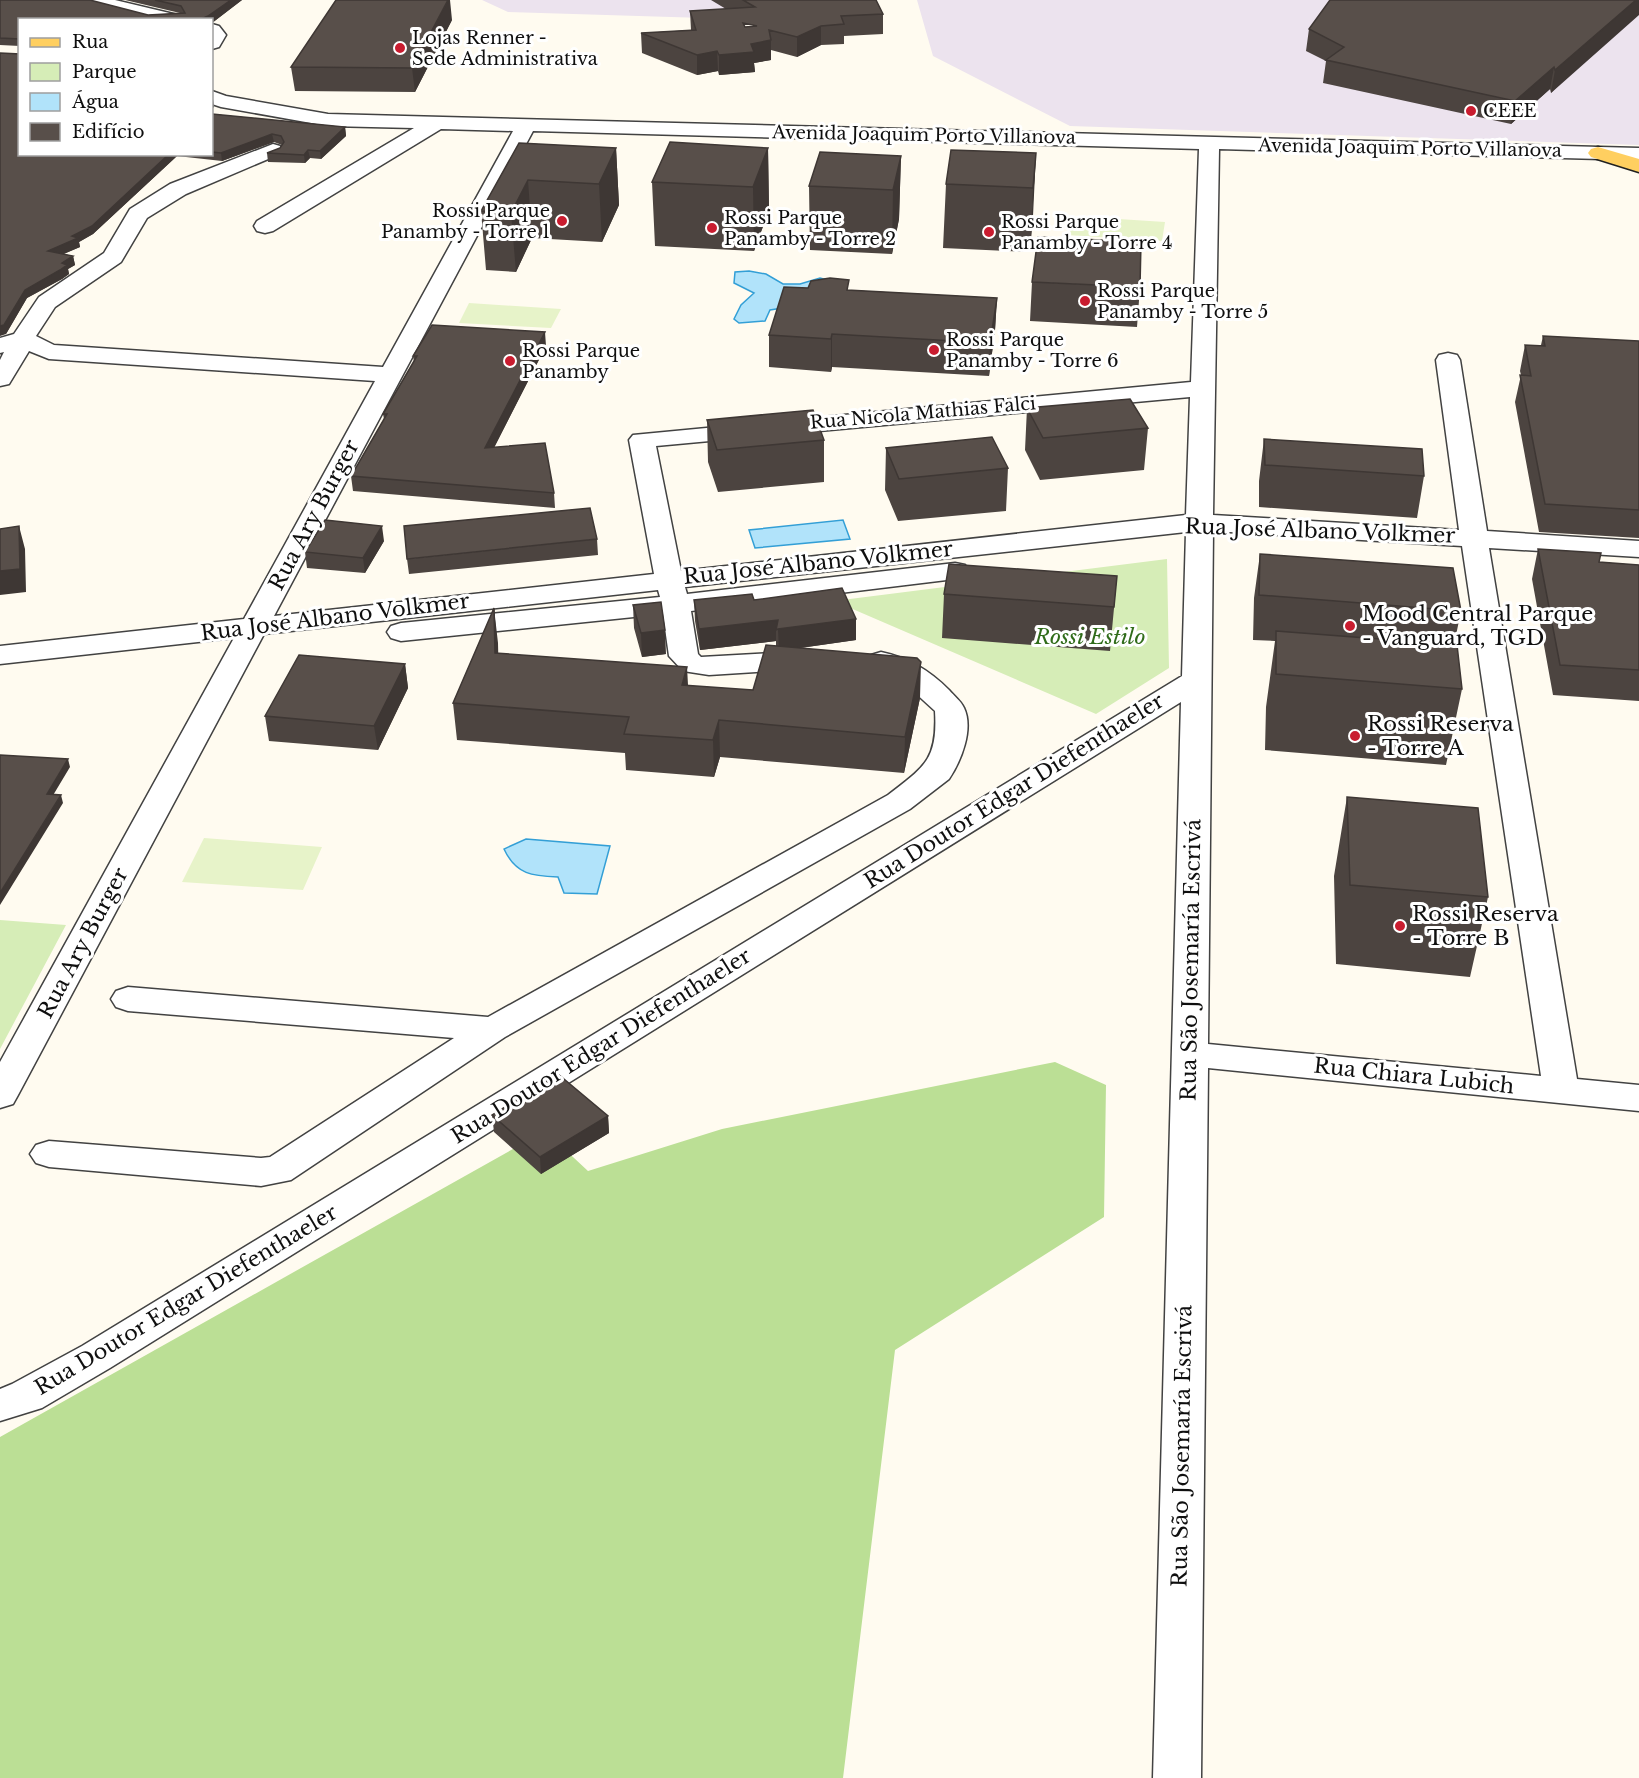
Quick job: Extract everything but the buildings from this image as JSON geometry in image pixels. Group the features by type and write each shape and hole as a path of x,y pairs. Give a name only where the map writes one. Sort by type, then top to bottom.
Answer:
{"main road":[{"path":"1598,153 1639,166"}],"street":[{"path":"92,0 168,18"},
{"name":"Avenida Joaquim Porto Villanova","path":"213,97 221,101 328,120 1639,154"},
{"path":"265,226 437,123"},
{"name":"Rua Ary Burger","path":"0,1095 526,126"},
{"name":"Rua São Josemaría Escrivá","path":"1177,1778 1199,532 1209,143"},
{"path":"0,379 13,359 11,342 47,302 112,257 138,213 178,189 273,150"},
{"path":"11,342 49,352 391,375"},
{"path":"1448,360 1475,547 1561,1090"},
{"name":"Rua Nicola Mathias Falci","path":"673,592 642,440 1204,388"},
{"name":"Rua José Albano Volkmer","path":"0,655 248,638 1199,532 1475,547 1639,549"},
{"name":"Rua José Albano Volkmer","path":"1475,547 1639,567"},
{"path":"49,1154 261,1172 278,1170 493,1029 899,801 938,772 952,737 950,709 926,684 892,662 843,658 693,665 684,656 673,592"},
{"name":"Rua José Albano Volkmer","path":"0,677 248,638"},
{"name":"Rua Doutor Edgar Diefenthaeler","path":"0,1405 27,1396 96,1357 1197,679"},
{"path":"128,999 493,1029"},
{"name":"Rua Chiara Lubich","path":"1189,1054 1639,1098"}],"shaded area":[{"path":"482,0 767,0 704,18 508,12"},
{"name":"CEEE","path":"917,0 1639,0 1639,145 1070,126 933,56"}],"green space":[{"path":"1072,216 1165,222 1162,241 1068,235"},
{"path":"469,303 561,309 551,328 459,323"},
{"name":"Rossi Estilo","path":"1167,559 1169,668 1096,714 834,601"},
{"path":"204,838 322,847 303,890 182,882"},
{"path":"0,920 66,925 0,1049"},
{"path":"1055,1062 1106,1085 1104,1217 895,1350 843,1778 0,1778 0,1437 545,1131 588,1171 722,1129"}],"water":[{"path":"749,271 766,274 783,284 800,284 820,278 832,281 789,307 770,310 765,321 739,323 734,319 741,305 754,293 734,283 735,272"},
{"path":"843,520 850,539 755,548 749,530"},
{"path":"526,839 610,846 597,894 564,893 558,877 533,875 520,869 504,849"}],"place":[{"name":"Lojas Renner - Sede Administrativa","path":"400,48"},
{"name":"CEEE","path":"1471,111"},
{"name":"Rossi Parque Panamby - Torre 1","path":"562,221"},
{"name":"Rossi Parque Panamby - Torre 2","path":"712,228"},
{"name":"Rossi Parque Panamby - Torre 4","path":"989,232"},
{"name":"Rossi Parque Panamby - Torre 5","path":"1085,301"},
{"name":"Rossi Parque Panamby - Torre 6","path":"934,350"},
{"name":"Rossi Parque Panamby","path":"510,361"},
{"name":"Mood Central Parque - Vanguard, TGD","path":"1350,626"},
{"name":"Rossi Reserva - Torre A","path":"1355,736"},
{"name":"Rossi Reserva - Torre B","path":"1400,926"}]}
